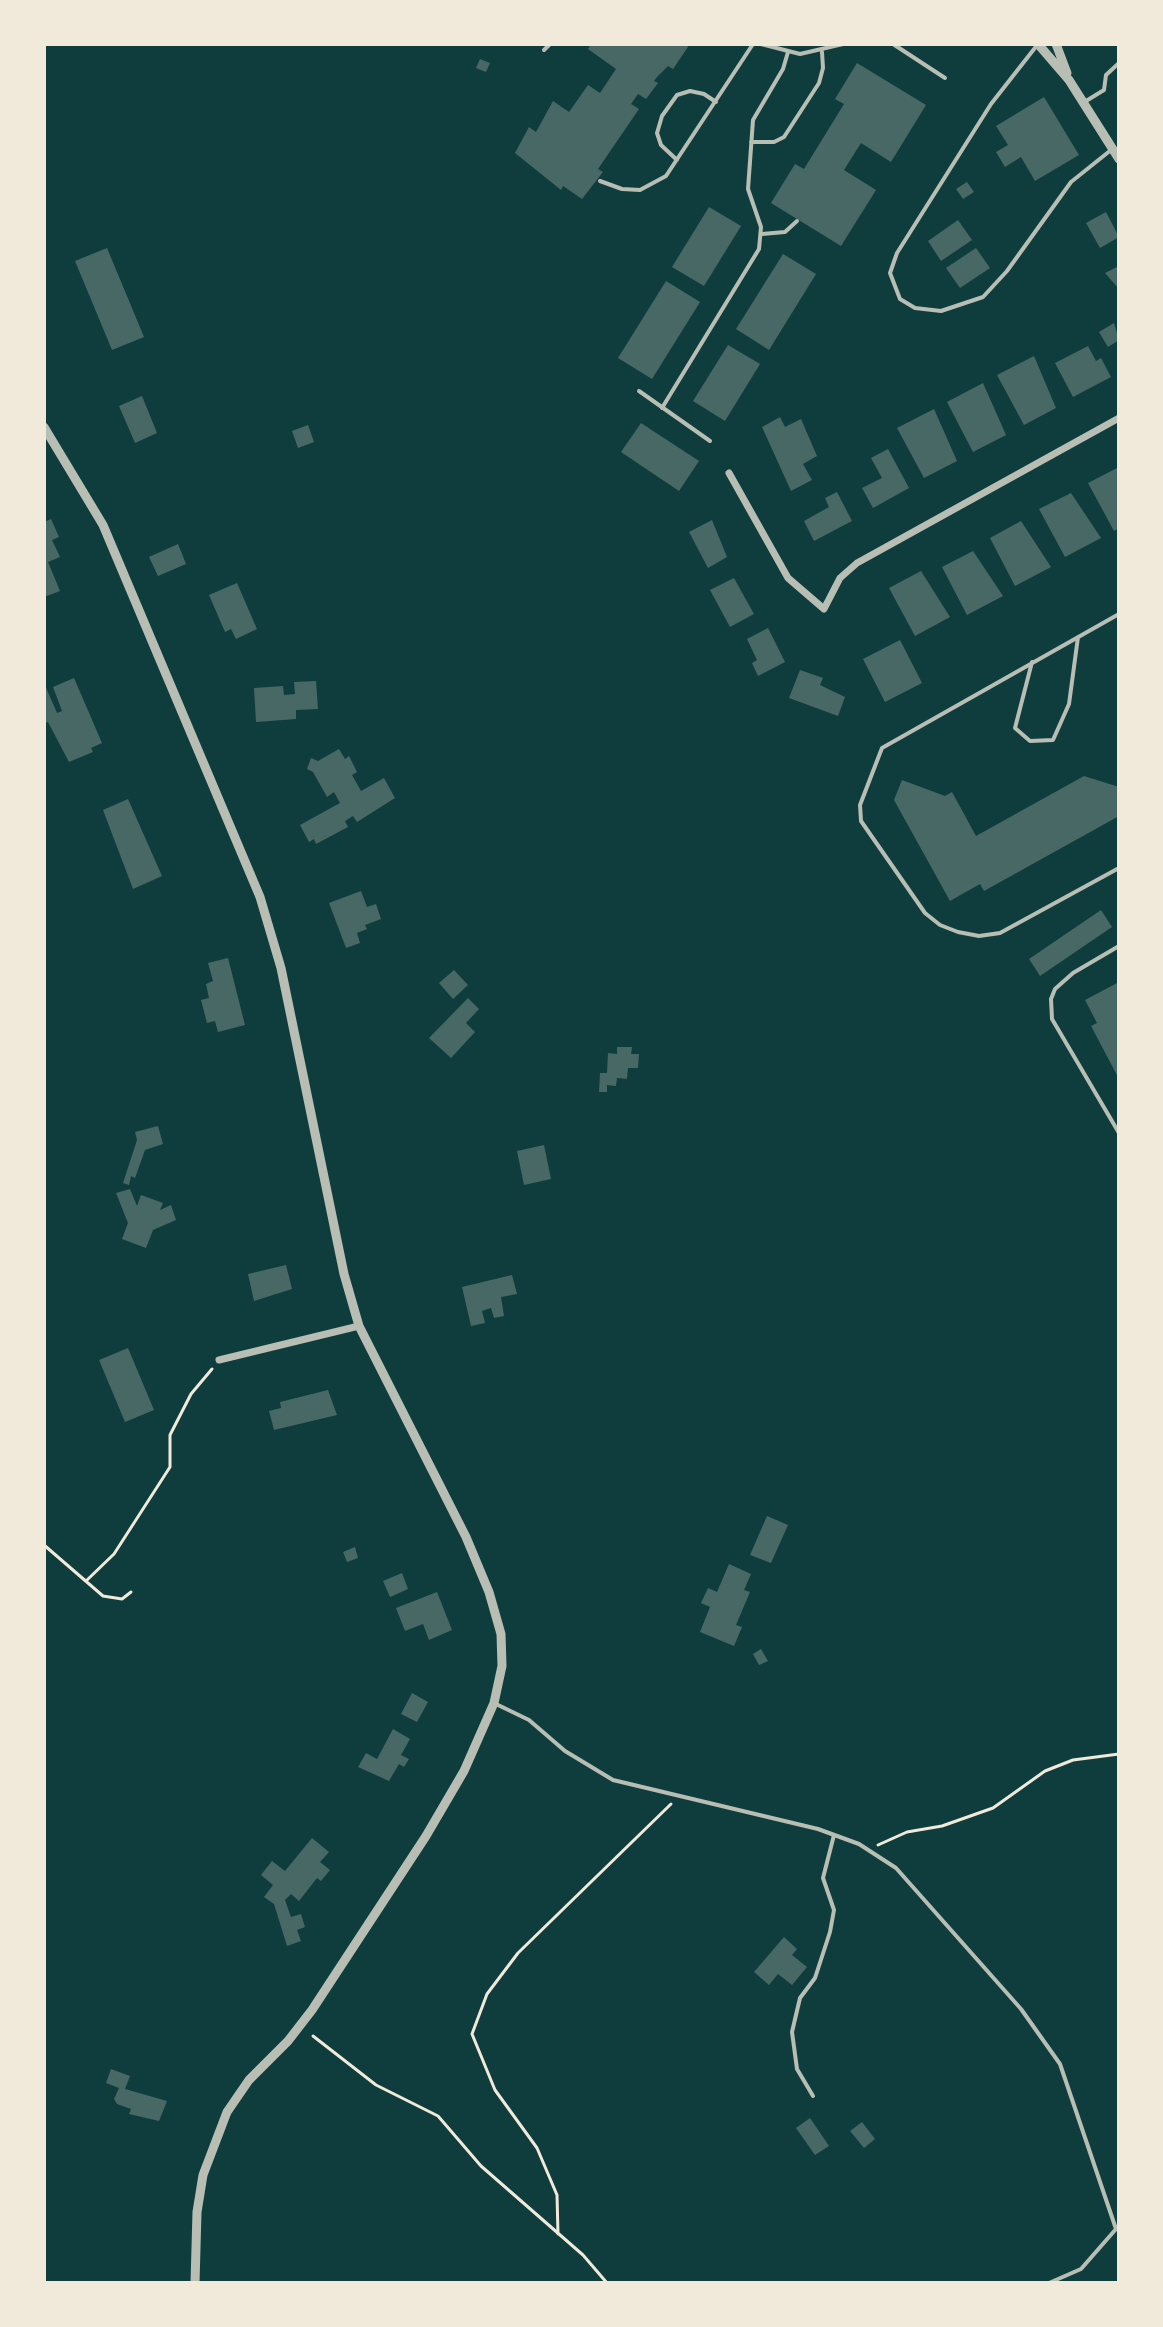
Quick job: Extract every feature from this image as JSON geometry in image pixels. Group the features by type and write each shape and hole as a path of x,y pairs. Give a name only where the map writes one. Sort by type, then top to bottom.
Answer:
{"street":[{"path":"1038,44 1069,80 1119,159"},
{"path":"1056,44 1069,80"},
{"path":"729,473 788,578 824,609 840,578 857,563 1119,418"},
{"path":"44,427 103,525 260,897 281,968 338,1249 359,1326 406,1414 489,1592 501,1634 502,1666 494,1703 464,1771 339,1970 288,2041 249,2080 227,2112 203,2175 197,2212 195,2283"},
{"path":"219,1360 359,1326"}],"lane":[{"path":"544,50 550,44"},
{"path":"600,181 622,189 640,190 658,182 677,160 753,44"},
{"path":"761,44 788,52 822,52 843,44"},
{"path":"893,44 945,78"},
{"path":"1038,44 991,104 892,264 891,283 900,299 915,308 941,311 970,304 983,297 1007,271 1071,182 1113,149"},
{"path":"662,408 753,262 762,234 748,189 755,114 783,69 788,52"},
{"path":"751,142 774,142 784,137 819,83 822,52"},
{"path":"1083,102 1104,90 1106,75 1119,63"},
{"path":"677,160 661,145 657,133 662,116 677,95 690,91 704,94 716,102"},
{"path":"762,234 785,232 797,221"},
{"path":"639,391 710,441"},
{"path":"1119,614 882,748 865,785 860,805 861,821 925,913 940,925 979,936 1000,933 1023,922 1119,868"},
{"path":"1032,661 1015,728 1030,741 1053,740 1069,704 1078,637"},
{"path":"1119,946 1073,973 1055,989 1051,999 1052,1019 1119,1133"},
{"path":"494,1703 529,1720 565,1751 613,1780 834,1835 867,1849 896,1868 1021,2009 1060,2064 1117,2232 1081,2269 1049,2283"},
{"path":"813,2096 797,2069 792,2032 800,1998 815,1978 830,1932 834,1910 823,1878 834,1835"}],"path":[{"path":"86,1581 114,1554 170,1467 170,1435 191,1394 219,1360"},
{"path":"44,1545 103,1596 122,1599 131,1592"},
{"path":"867,1849 907,1832 942,1826 993,1808 1045,1771 1073,1760 1119,1754"},
{"path":"558,2234 557,2195 537,2148 495,2090 472,2034 487,1994 518,1953 679,1795"},
{"path":"313,2036 376,2085 438,2116 481,2166 558,2234 607,2283"}],"building":[{"path":"591,44 687,44 688,47 673,69 668,66 657,77 654,81 658,83 646,99 638,94 631,104 639,109 598,169 603,172 582,199 563,186 561,190 515,153 529,127 536,132 553,101 569,112 588,85 600,93 616,69 588,49"},
{"path":"480,59 490,63 486,72 476,68"},
{"path":"857,63 926,105 891,162 861,143 844,170 876,190 841,246 771,203 795,164 804,169 844,104 835,99"},
{"path":"1044,97 1079,155 1035,181 1021,157 1005,167 996,152 1008,145 996,126"},
{"path":"967,182 974,192 963,199 956,189"},
{"path":"709,207 741,226 704,286 672,267"},
{"path":"1106,212 1119,237 1100,248 1086,223"},
{"path":"958,220 972,240 941,261 928,241"},
{"path":"107,248 144,337 112,350 75,261"},
{"path":"976,248 990,268 960,288 946,268"},
{"path":"783,254 816,274 769,350 736,329"},
{"path":"1119,266 1119,289 1105,273"},
{"path":"666,281 700,302 652,379 618,358"},
{"path":"1114,323 1119,340 1108,347 1099,332"},
{"path":"728,345 760,364 725,421 693,401"},
{"path":"1088,346 1096,361 1101,358 1111,377 1073,397 1055,363"},
{"path":"1034,356 1056,408 1024,425 997,375"},
{"path":"983,383 1006,435 973,452 947,402"},
{"path":"142,396 157,433 135,443 119,406"},
{"path":"934,409 957,461 924,478 897,428"},
{"path":"780,417 785,427 801,419 817,456 803,464 812,480 791,491 762,427"},
{"path":"641,423 699,461 679,491 621,452"},
{"path":"308,425 314,442 298,448 292,431"},
{"path":"888,449 909,488 873,508 862,488 882,478 871,458"},
{"path":"1119,467 1119,528 1114,531 1088,483"},
{"path":"837,492 852,521 814,541 804,521 829,507 825,498"},
{"path":"1071,493 1101,538 1065,557 1039,509"},
{"path":"51,519 59,537 52,540 60,557 48,562 60,591 44,597 44,522"},
{"path":"712,520 727,557 708,568 689,532"},
{"path":"1021,521 1051,567 1015,586 990,538"},
{"path":"178,544 186,564 158,576 149,557"},
{"path":"973,551 1003,596 967,615 942,567"},
{"path":"921,571 950,617 915,636 889,588"},
{"path":"734,578 754,614 730,627 710,590"},
{"path":"237,583 257,629 236,639 231,629 225,632 209,595"},
{"path":"768,628 785,662 758,676 752,663 757,660 747,639"},
{"path":"900,640 922,683 885,702 863,659"},
{"path":"800,670 823,678 820,685 845,697 838,716 789,698"},
{"path":"74,678 102,743 91,748 93,752 69,762 48,722 44,723 44,683 57,713 62,711 53,687"},
{"path":"316,681 318,709 296,710 296,719 256,722 254,688 283,686 284,695 295,694 294,682"},
{"path":"339,749 345,759 349,756 357,772 352,775 361,791 384,778 395,798 357,822 353,816 345,821 348,827 316,844 314,839 309,842 300,825 340,803 334,792 327,797 313,772 307,769 311,758 318,761"},
{"path":"1084,776 1119,787 1119,816 984,891 980,884 950,901 894,800 902,780 945,796 952,792 976,836"},
{"path":"128,799 162,876 133,889 103,810"},
{"path":"361,891 367,907 376,904 381,919 365,925 367,929 357,933 360,943 346,948 329,903"},
{"path":"1101,910 1112,927 1040,976 1029,959"},
{"path":"228,958 245,1025 218,1032 215,1021 207,1023 201,1000 209,998 206,984 213,981 208,963"},
{"path":"454,970 468,985 453,999 439,983"},
{"path":"1119,982 1119,1079 1091,1026 1097,1023 1085,1000"},
{"path":"468,998 479,1009 466,1023 475,1032 451,1058 429,1038"},
{"path":"617,1047 632,1047 631,1054 639,1054 638,1068 628,1068 627,1079 617,1078 616,1086 607,1085 607,1092 599,1092 600,1073 607,1073 608,1053 617,1054"},
{"path":"158,1126 163,1144 145,1150 135,1178 131,1176 129,1185 123,1183 137,1140 135,1132"},
{"path":"544,1145 551,1179 524,1185 517,1151"},
{"path":"130,1189 137,1206 141,1195 163,1203 160,1210 171,1205 176,1220 153,1230 146,1248 122,1239 128,1223 116,1193"},
{"path":"286,1265 292,1289 254,1301 248,1274"},
{"path":"512,1275 517,1294 501,1297 504,1316 494,1318 491,1308 482,1311 485,1323 471,1326 462,1287"},
{"path":"128,1348 154,1410 125,1422 99,1360"},
{"path":"328,1390 337,1415 274,1430 269,1411 281,1408 280,1402"},
{"path":"767,1516 788,1525 771,1563 750,1555"},
{"path":"355,1547 358,1558 347,1562 343,1552"},
{"path":"729,1564 751,1574 744,1590 750,1592 736,1625 742,1627 734,1646 700,1632 710,1607 701,1603 708,1588 717,1592"},
{"path":"402,1573 408,1589 390,1597 383,1581"},
{"path":"437,1592 452,1630 429,1640 423,1624 405,1631 396,1608"},
{"path":"761,1649 768,1661 759,1665 753,1654"},
{"path":"412,1693 428,1702 417,1722 401,1714"},
{"path":"393,1729 410,1739 401,1755 409,1759 404,1767 399,1764 389,1781 358,1767 366,1753 377,1759"},
{"path":"312,1838 329,1852 320,1862 330,1870 321,1881 317,1878 299,1901 291,1894 285,1900 291,1917 301,1914 305,1927 297,1930 301,1941 287,1946 274,1904 264,1897 273,1885 261,1875 272,1861 285,1871"},
{"path":"784,1937 797,1949 792,1955 807,1967 792,1985 778,1974 769,1985 754,1972"},
{"path":"111,2069 130,2076 125,2089 167,2101 159,2121 129,2114 131,2109 117,2104 114,2099 119,2088 106,2083"},
{"path":"810,2118 829,2146 815,2155 796,2128"},
{"path":"862,2122 875,2139 864,2148 850,2131"}]}
